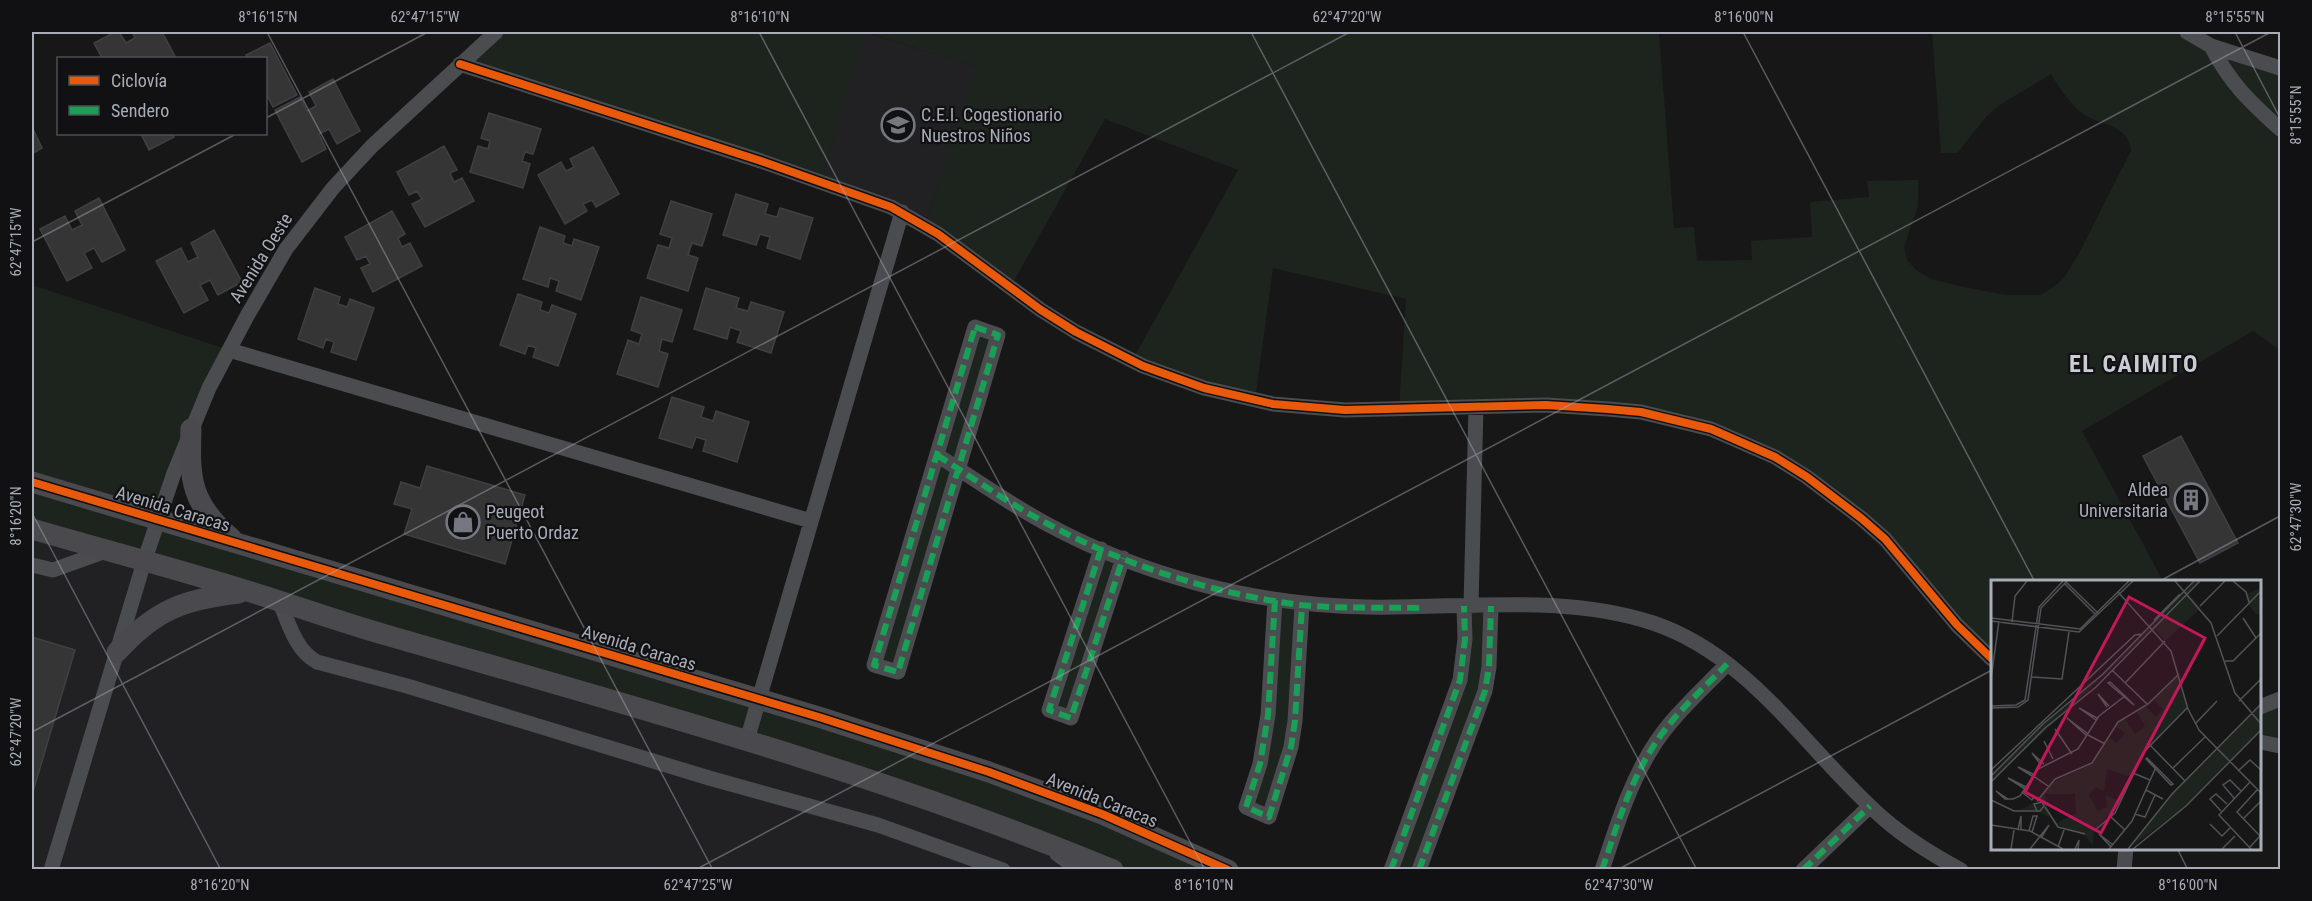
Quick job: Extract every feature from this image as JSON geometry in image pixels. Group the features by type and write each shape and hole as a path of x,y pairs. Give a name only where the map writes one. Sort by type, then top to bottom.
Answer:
{"street":[{"name":"Avenida Oeste","path":"51,870 157,520 191,429 229,350 286,249 333,188 372,146 496,32"},
{"path":"2187,32 2211,46 2280,68"},
{"path":"2211,46 2224,72 2245,96 2280,129"},
{"path":"460,64 761,161 891,207 938,234 1041,310 1076,332 1170,377 1240,397 1305,408 1345,410 1546,405 1641,412 1711,429 1775,457 1836,498 1885,539 1957,625 1991,659"},
{"path":"747,740 902,212"},
{"path":"975,327 998,335 958,468 898,672 874,665 975,327"},
{"path":"229,350 811,521"},
{"path":"1391,870 1460,680 1468,606 1476,406"},
{"path":"191,429 190,460 193,486 202,507 213,523 237,543"},
{"path":"938,455 1044,523 1123,558 1205,585 1302,605 1367,608 1549,606 1606,611 1654,624 1682,635 1727,664 1768,701 1870,806 1905,837 1961,870"},
{"name":"Avenida Caracas","path":"32,482 759,699 990,772 1102,814 1228,870"},
{"path":"32,528 249,591 383,634 747,740 904,790 1034,837 1113,870"},
{"path":"1101,549 1049,710 1071,718 1123,558"},
{"path":"32,565 53,570 106,551"},
{"path":"117,652 136,630 157,616 202,597 249,591"},
{"path":"1275,600 1268,715 1260,764 1246,807 1269,817 1285,771 1293,730 1302,605"},
{"path":"279,601 296,641 307,657 317,662 407,686 709,778 878,825 1003,870"},
{"path":"1419,870 1485,691 1489,667 1491,606"},
{"path":"1602,870 1627,798 1652,748 1688,704 1727,664"},
{"path":"2261,706 2280,699"},
{"path":"2261,742 2280,746"},
{"path":"1803,870 1870,806"},
{"path":"1034,837 1078,870"},
{"path":"2124,870 2126,850"}],"shaded area":[{"path":"496,32 865,32 821,182 460,64"},
{"name":"C.E.I. Cogestionario Nuestros Niños","path":"864,32 977,67 925,226 821,182"},
{"path":"865,32 1659,32 1674,228 1694,227 1697,261 1752,260 1751,241 1812,237 1810,202 1869,197 1867,181 1918,180 1918,206 1904,247 1907,260 1916,270 1931,279 1963,287 2006,295 2041,295 2063,279 2077,257 2131,151 2129,142 2118,129 2092,119 2077,109 2051,74 2001,104 1987,116 1957,153 1941,153 1932,32 2187,32 2280,68 2280,350 2253,331 2082,431 2162,580 1991,580 1991,658 1905,561 1775,457 1641,412 1399,409 1406,299 1273,268 1255,400 1132,361 1238,170 1105,119 1010,288 925,226 976,67"},
{"path":"32,285 229,350 158,520 822,718 1228,869 1113,869 1006,827 32,529"},
{"path":"975,327 998,335 898,672 874,665"},
{"path":"32,529 654,711 1113,869 32,869"},
{"path":"1101,549 1123,558 1071,718 1049,710"},
{"path":"1275,600 1302,605 1295,721 1269,817 1246,807 1260,764"},
{"path":"1464,606 1491,606 1489,667 1419,869 1391,870 1455,698"},
{"path":"2280,699 2280,746 2261,742 2261,707"}],"building":[{"path":"115,32 119,32 126,43 135,38 132,32 162,32 175,57 101,57 94,43"},
{"path":"270,43 297,95 273,107 267,95 267,57 247,57 246,55"},
{"path":"333,79 360,131 337,144 329,129 319,134 326,149 302,162 275,110 300,97 307,111 316,106 309,92"},
{"path":"489,113 541,129 533,154 525,152 522,161 530,164 523,188 470,172 478,146 488,149 490,141 481,138"},
{"path":"32,127 42,148 32,154"},
{"path":"142,135 173,135 174,137 149,150"},
{"path":"444,146 457,170 450,173 454,182 462,178 474,201 425,227 412,204 422,199 417,191 409,195 397,172"},
{"path":"593,147 619,194 596,207 592,200 583,204 587,211 565,224 538,175 561,162 566,171 574,167 570,159"},
{"path":"736,194 768,204 765,214 777,217 780,208 813,218 800,259 767,248 770,237 760,234 756,245 723,235"},
{"path":"99,198 125,250 102,262 94,248 84,253 92,268 67,281 40,229 65,216 72,230 82,225 75,211"},
{"path":"671,201 712,214 702,246 692,243 688,255 698,258 688,291 647,278 658,245 669,248 672,238 660,234"},
{"path":"392,211 405,234 398,238 402,247 410,243 422,266 373,292 361,268 370,264 366,256 357,260 345,237"},
{"path":"540,227 565,236 563,243 572,246 574,239 599,247 581,300 556,291 559,281 550,278 548,287 523,279"},
{"path":"214,230 242,282 218,295 210,280 200,285 208,300 184,313 156,261 181,248 188,262 198,257 191,243"},
{"path":"315,288 340,297 338,304 347,307 350,299 374,308 356,360 331,352 334,342 326,339 323,348 298,339"},
{"path":"706,288 739,298 736,308 748,311 751,302 784,312 771,353 737,342 741,331 730,327 727,339 694,329"},
{"path":"518,294 542,302 540,310 549,313 552,305 576,314 558,366 533,357 536,348 528,345 525,354 500,345"},
{"path":"641,297 682,310 672,342 662,339 659,351 668,354 658,387 617,374 628,340 639,344 642,334 631,330"},
{"path":"672,397 704,407 701,417 713,421 716,411 749,422 737,462 703,451 706,440 696,437 692,448 659,438"},
{"name":"Aldea Universitaria","path":"2181,436 2238,543 2200,563 2143,456"},
{"name":"Peugeot Puerto Ordaz","path":"427,466 525,495 505,564 404,534 412,509 394,504 401,482 420,488"},
{"path":"32,637 75,650 32,795"}],"marked path":[{"path":"975,327 998,335 898,672 874,665 975,327"},
{"path":"937,455 1004,499 1046,523 1106,552 1170,576 1235,593 1301,605 1425,608"},
{"path":"1101,549 1049,710 1071,718 1123,558"},
{"path":"1275,600 1268,715 1260,764 1246,807 1269,817 1291,747 1295,721 1302,605"},
{"path":"1391,870 1460,680 1465,639 1464,606"},
{"path":"1419,870 1485,691 1489,667 1491,606"},
{"path":"1602,870 1629,793 1651,750 1677,716 1727,664"},
{"path":"1803,870 1870,806"}],"cycle path":[{"path":"460,64 761,161 891,207 938,234 1041,310 1076,332 1143,366 1204,388 1273,404 1345,410 1546,405 1608,409 1641,412 1711,429 1775,457 1807,477 1861,518 1885,539 1957,625 1991,658"},
{"path":"32,482 822,718 989,772 1102,814 1228,870"}],"place":[{"name":"C.E.I. Cogestionario Nuestros Niños","path":"898,125"},
{"name":"Aldea Universitaria","path":"2191,500"},
{"name":"Peugeot Puerto Ordaz","path":"463,522"}],"district":[{"name":"EL CAIMITO","path":"2134,364"}]}
